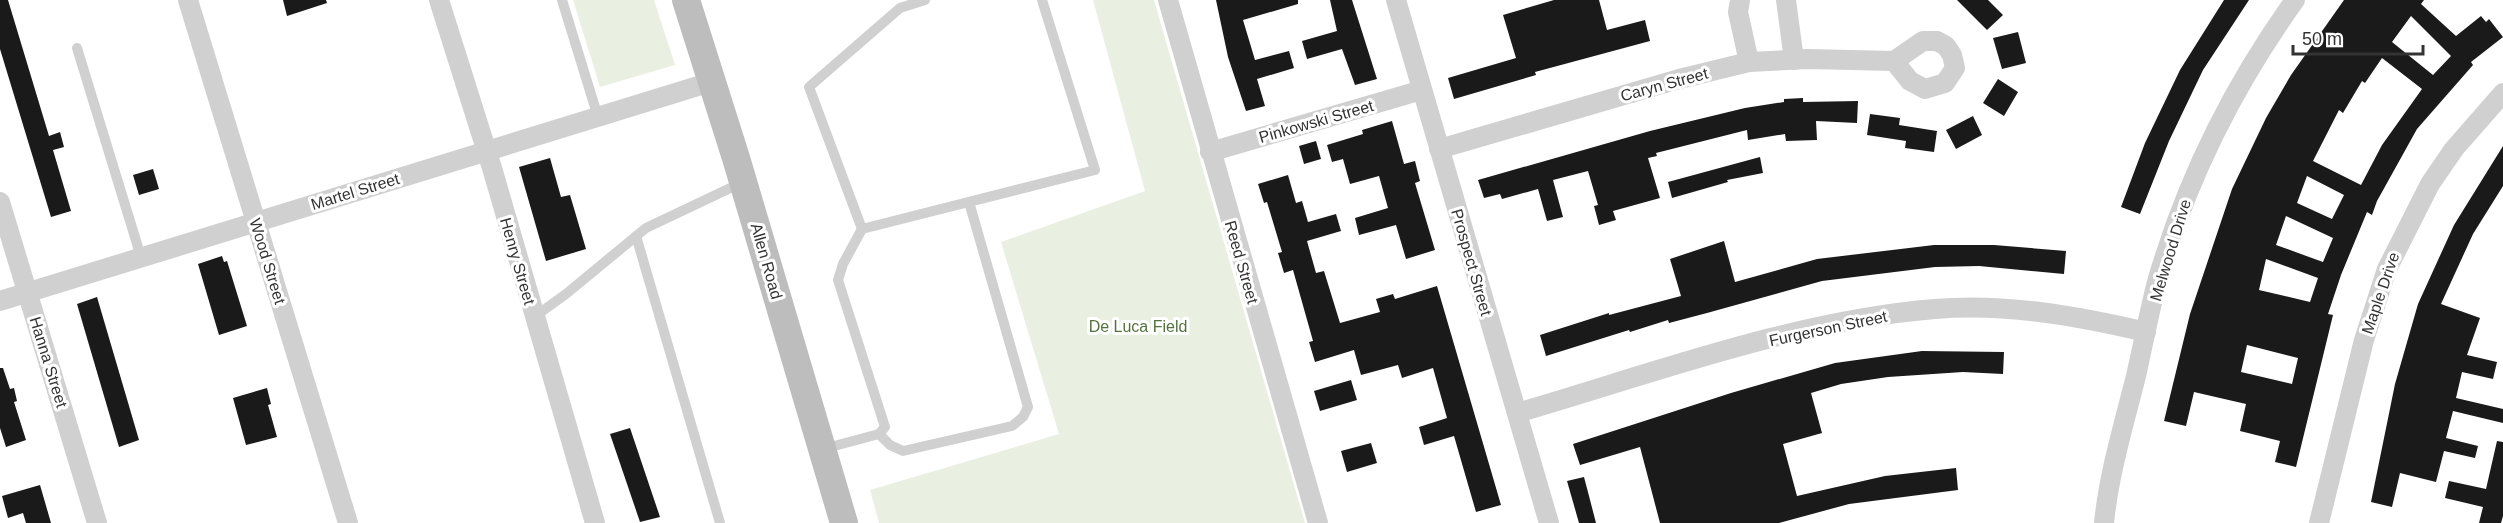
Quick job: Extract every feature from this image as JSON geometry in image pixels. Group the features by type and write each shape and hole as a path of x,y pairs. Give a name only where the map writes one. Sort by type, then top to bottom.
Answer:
{"main road":[{"name":"Allen Road","path":"686,0 743,182 844,523"}],"street":[{"name":"Wood Street","path":"188,0 348,523"},
{"name":"Henry Street","path":"439,0 486,150 595,523"},
{"name":"Reed Street","path":"1168,0 1318,523"},
{"name":"Prospect Street","path":"1396,0 1549,523"},
{"path":"1740,0 1738,12 1749,62"},
{"path":"1786,0 1794,60"},
{"name":"Melwood Drive","path":"2104,523 2115,461 2169,245 2205,154 2252,64 2295,0"},
{"name":"Caryn Street","path":"1439,148 1679,79 1749,62 1894,61"},
{"name":"Martel Street","path":"0,301 711,82"},
{"name":"Pinkowski Street","path":"1210,152 1422,90"},
{"name":"Maple Drive","path":"2319,523 2364,339 2387,269 2430,184 2454,150 2503,93"},
{"name":"Hanna Street","path":"0,202 97,523"},
{"name":"Furgerson Street","path":"1517,413 1786,334 1935,309 2001,309 2042,313 2146,332"}],"lane":[{"path":"562,0 598,117"},
{"path":"862,230 809,87 898,4 925,0"},
{"path":"822,449 879,434 885,427 838,280 843,264 862,230 1095,170 1042,0"},
{"path":"77,48 141,257"},
{"path":"534,317 566,294 646,228 743,182"},
{"path":"879,434 890,445 903,451 1012,426 1023,417 1028,407 969,202"},
{"path":"636,236 720,523"}],"green space":[{"path":"573,0 654,0 675,65 600,87"},
{"name":"De Luca Field","path":"1093,0 1154,0 1305,523 879,523 870,490 1059,434 1001,242 1145,191"}],"building":[{"path":"0,0 8,0 49,136 60,132 64,147 53,150 71,211 51,217 0,49"},
{"path":"283,0 326,0 327,3 287,16"},
{"path":"1216,0 1298,0 1298,4 1243,20 1255,60 1289,51 1294,68 1257,79 1265,106 1246,111 1228,57"},
{"path":"1330,0 1352,0 1377,79 1355,85 1342,49 1307,59 1302,41 1337,31"},
{"path":"1554,0 1599,0 1607,30 1645,20 1650,41 1535,72 1536,75 1454,99 1448,78 1516,58 1503,15"},
{"path":"1957,0 1988,0 2003,15 1987,30"},
{"path":"2224,0 2249,0 2203,70 2169,141 2140,214 2121,207 2145,143 2180,70"},
{"path":"2344,0 2424,0 2421,4 2456,36 2481,16 2486,22 2489,19 2503,37 2471,62 2473,65 2417,129 2377,201 2372,215 2367,212 2328,314 2333,315 2296,467 2275,462 2280,441 2240,431 2246,404 2194,392 2186,426 2164,421 2190,314 2232,189 2266,118 2291,75","holes":["2411,16 2451,56 2433,75 2392,42","2382,58 2422,89 2382,145 2361,185 2313,161 2339,110 2343,113 2362,81 2365,83","2307,176 2344,195 2332,219 2297,203","2286,216 2333,238 2323,262 2276,245","2266,259 2318,278 2310,302 2259,290","2247,345 2298,358 2292,384 2241,372"]},
{"path":"2018,32 2026,63 2002,69 1993,38"},
{"path":"1998,79 2018,92 2004,116 1983,103"},
{"path":"1803,98 1803,102 1858,101 1857,123 1816,121 1817,140 1786,141 1785,134 1748,140 1747,130 1656,153 1657,156 1648,158 1660,198 1613,211 1616,220 1599,225 1594,206 1598,205 1588,171 1553,180 1563,217 1547,221 1538,189 1502,199 1500,194 1484,198 1478,180 1650,131 1745,108 1784,102 1784,99"},
{"path":"1870,114 1900,118 1899,125 1937,131 1934,152 1905,148 1906,141 1867,135"},
{"path":"1973,116 1982,135 1956,149 1946,130"},
{"path":"1392,121 1404,164 1415,161 1420,181 1415,183 1435,250 1406,259 1396,225 1359,235 1355,218 1388,208 1379,176 1350,184 1343,159 1332,162 1327,145 1363,134 1362,130"},
{"path":"1316,141 1321,159 1304,164 1299,146"},
{"path":"2503,146 2503,186 2473,234 2441,304 2480,318 2467,355 2497,362 2493,379 2462,372 2456,398 2503,409 2503,423 2453,411 2446,438 2478,446 2475,458 2444,451 2436,482 2400,473 2392,507 2371,502 2395,384 2418,304 2454,225"},
{"path":"1760,157 1763,173 1727,180 1728,182 1672,198 1668,182"},
{"path":"550,158 561,197 570,195 586,249 546,261 519,167"},
{"path":"153,169 159,189 139,195 133,175"},
{"path":"1288,175 1296,203 1302,201 1308,222 1336,214 1341,231 1307,241 1316,273 1324,271 1340,323 1380,312 1376,299 1393,294 1395,299 1437,286 1501,505 1476,512 1454,436 1424,445 1419,427 1447,418 1433,368 1402,378 1398,365 1361,375 1354,350 1315,362 1309,342 1313,341 1293,270 1284,273 1278,253 1282,252 1267,202 1264,203 1258,184"},
{"path":"1724,241 1735,282 1817,259 1934,245 1994,245 2066,251 2064,274 1979,266 1935,267 1822,281 1669,323 1668,320 1630,332 1629,330 1546,356 1540,335 1609,313 1609,315 1681,296 1670,259"},
{"path":"222,256 224,262 227,261 247,326 219,335 198,264"},
{"path":"97,297 139,440 119,447 77,304"},
{"path":"1922,351 2004,352 2003,374 1963,372 1888,377 1841,384 1811,393 1822,433 1783,444 1797,496 1885,476 1956,468 1958,490 1849,504 1779,523 1660,523 1640,447 1580,465 1573,444 1731,393 1835,363"},
{"path":"0,368 3,368 10,389 14,388 17,401 14,402 26,440 6,447 0,428"},
{"path":"1351,380 1357,400 1320,411 1314,391"},
{"path":"267,388 271,404 268,405 277,437 246,445 233,398"},
{"path":"630,428 660,517 640,522 610,434"},
{"path":"2497,441 2503,442 2503,516 2501,523 2479,523 2483,507 2445,498 2449,481 2486,489"},
{"path":"1371,443 1377,463 1347,472 1341,451"},
{"path":"1584,477 1596,523 1579,523 1567,481"},
{"path":"40,485 51,523 26,523 23,513 8,518 2,496"}]}
